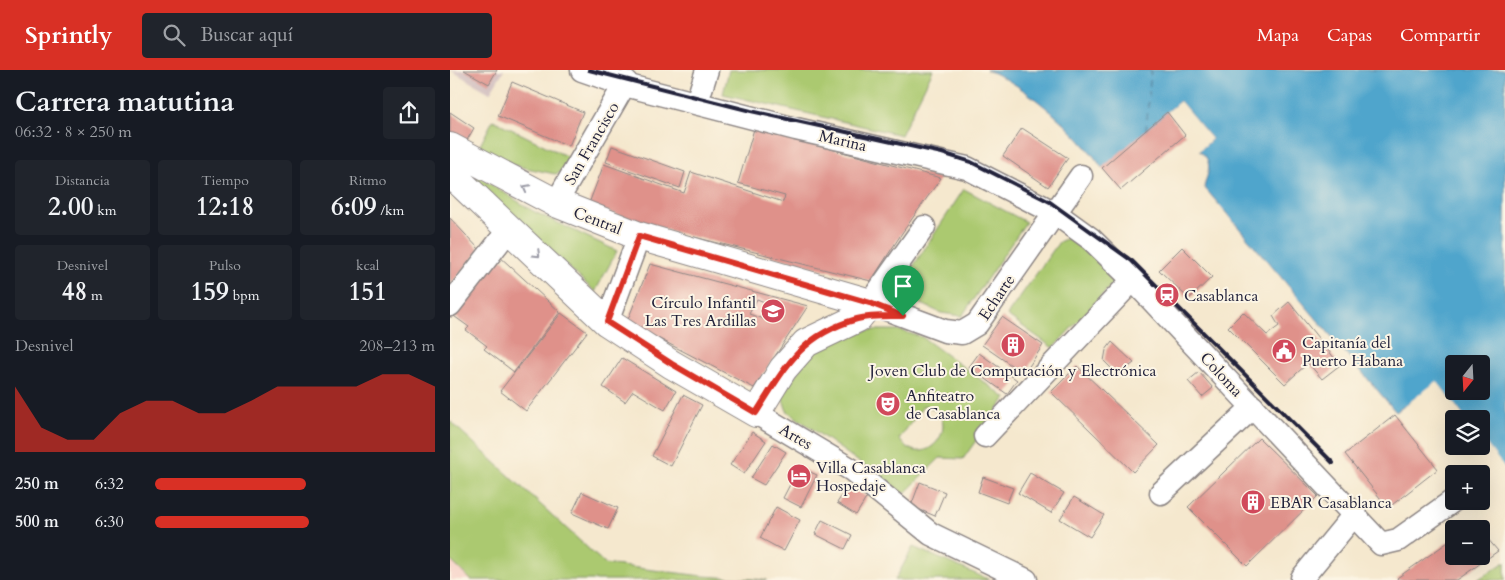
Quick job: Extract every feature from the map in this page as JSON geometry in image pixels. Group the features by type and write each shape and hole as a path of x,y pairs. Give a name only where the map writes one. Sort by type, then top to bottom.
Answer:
{"main road":[{"name":"Central","path":"450,147 556,204 639,236 864,311"},
{"name":"Artes","path":"450,173 607,322 672,364 756,413"},
{"path":"756,413 783,370 806,343 864,311"}],"street":[{"name":"Marina","path":"582,70 796,129 967,168 1054,214"},
{"path":"697,102 707,70"},
{"name":"San Francisco","path":"556,204 625,83"},
{"name":"Echarte","path":"864,311 903,316 945,331 962,333 977,324 1081,176"},
{"name":"Coloma","path":"1054,214 1090,239 1133,280 1381,544 1398,540 1445,506"},
{"path":"864,311 924,227"},
{"path":"450,305 510,228"},
{"path":"607,322 639,236"},
{"path":"985,436 1133,280"},
{"path":"1161,493 1253,407"},
{"name":"Artes","path":"756,413 852,470 931,534 1026,580"},
{"path":"1304,580 1302,578 1353,516"}],"shaded area":[{"path":"450,70 504,70 490,93"},
{"name":"Círculo Infantil Las Tres Ardillas","path":"741,288 808,306 793,329 733,308"},
{"path":"450,560 471,580 450,580"}],"green space":[{"path":"729,70 933,70 901,135 723,94"},
{"path":"493,120 568,157 565,171 555,174 474,157"},
{"path":"456,162 533,211 617,251 595,292"},
{"path":"964,189 1026,222 962,316 941,313 896,292"},
{"path":"1072,236 1118,278 1053,348 1007,315 1059,242"},
{"path":"872,330 898,330 922,337 1006,398 963,459 940,458 904,494 787,411 782,397 799,369 817,350 840,338","holes":["924,405 937,412 942,421 942,431 938,441 930,448 920,451 909,449 899,439"]},
{"path":"450,421 605,564 702,576 767,580 471,580 450,560"},
{"path":"913,547 990,580 895,580"},
{"path":"1505,562 1505,580 1477,580"}],"water":[{"path":"986,70 1505,70 1505,469 1490,450 1490,410 1459,410 1451,400 1490,400 1490,355 1445,355 1445,392 1437,382 1396,412 1204,187 1209,167 1207,159 1199,151 1212,139 1180,101 1102,168 1093,155 1066,126 1050,111 1001,76"}],"pier":[{"path":"1180,101 1212,139 1199,151 1197,149 1209,139 1179,105 1103,170 1102,168"},
{"path":"1437,381 1445,391 1445,396 1436,385 1405,408 1404,406"},
{"path":"1448,400 1452,400 1459,410 1456,410"},
{"path":"1490,449 1505,468 1505,471 1490,453"}],"building":[{"path":"464,70 497,70 489,84"},
{"path":"512,82 583,112 569,146 498,116"},
{"path":"450,112 474,128 463,147 450,139"},
{"path":"1167,112 1185,135 1121,190 1102,168"},
{"path":"1022,128 1068,158 1048,187 1003,156"},
{"path":"754,129 941,178 871,281 670,231 588,206 604,164 684,193 691,172 783,202 785,196 738,183"},
{"path":"612,146 685,172 680,188 606,162"},
{"path":"450,218 480,250 450,285"},
{"path":"1182,247 1212,277 1189,299 1159,270"},
{"path":"498,255 560,312 514,372 484,349 487,346 466,330 469,327 451,314"},
{"path":"650,264 808,306 754,388 627,322","holes":["757,299 779,308 772,322 749,314"]},
{"path":"1289,302 1340,365 1322,379 1308,363 1285,384 1228,327 1243,312 1267,335 1279,326 1273,316"},
{"path":"561,313 587,332 526,411 500,391"},
{"name":"Joven Club de Computación y Electrónica","path":"1002,317 1043,345 1024,374 982,345"},
{"path":"1112,342 1134,363 1123,371 1114,371 1104,361 1106,350"},
{"path":"979,353 1017,380 1007,394 969,367"},
{"path":"622,358 676,391 665,410 633,391 625,402 603,387"},
{"path":"1077,366 1159,445 1133,472 1051,392"},
{"path":"1199,372 1213,388 1202,397 1188,381"},
{"path":"683,395 702,405 671,466 652,456"},
{"path":"1395,415 1438,469 1388,508 1345,454"},
{"path":"752,432 766,441 744,474 730,465"},
{"name":"EBAR Casablanca","path":"1259,438 1318,496 1247,566 1188,507"},
{"path":"773,444 786,452 764,485 751,478"},
{"path":"799,467 817,475 801,507 783,498"},
{"path":"1030,473 1064,493 1051,513 1018,493"},
{"path":"983,477 1013,488 1007,503 978,492"},
{"path":"920,482 945,492 935,516 911,506"},
{"path":"848,486 867,497 856,515 837,503"},
{"path":"582,492 618,508 608,529 572,513"},
{"path":"1074,497 1104,515 1090,537 1060,519"},
{"path":"776,507 800,520 784,551 760,538"},
{"path":"822,520 852,535 845,549 815,534"},
{"path":"1490,542 1498,551 1490,557"},
{"path":"1445,544 1445,565 1478,565 1457,580 1398,580 1397,578"}],"ferry route":[{"path":"1146,130 1151,70"}],"railway":[{"path":"589,70 751,111 942,153 971,162 1050,202 1132,261 1333,463"}],"place":[{"name":"Casablanca","path":"1167,295"},
{"name":"Círculo Infantil Las Tres Ardillas","path":"773,311"},
{"name":"Joven Club de Computación y Electrónica","path":"1013,345"},
{"name":"Capitanía del Puerto Habana","path":"1284,351"},
{"name":"Anfiteatro de Casablanca","path":"888,404"},
{"name":"Villa Casablanca Hospedaje","path":"799,476"},
{"name":"EBAR Casablanca","path":"1253,502"}],"route":[{"path":"639,236 870,303 903,316 858,318 806,343 783,370 756,413 672,364 607,322 639,236"}]}
